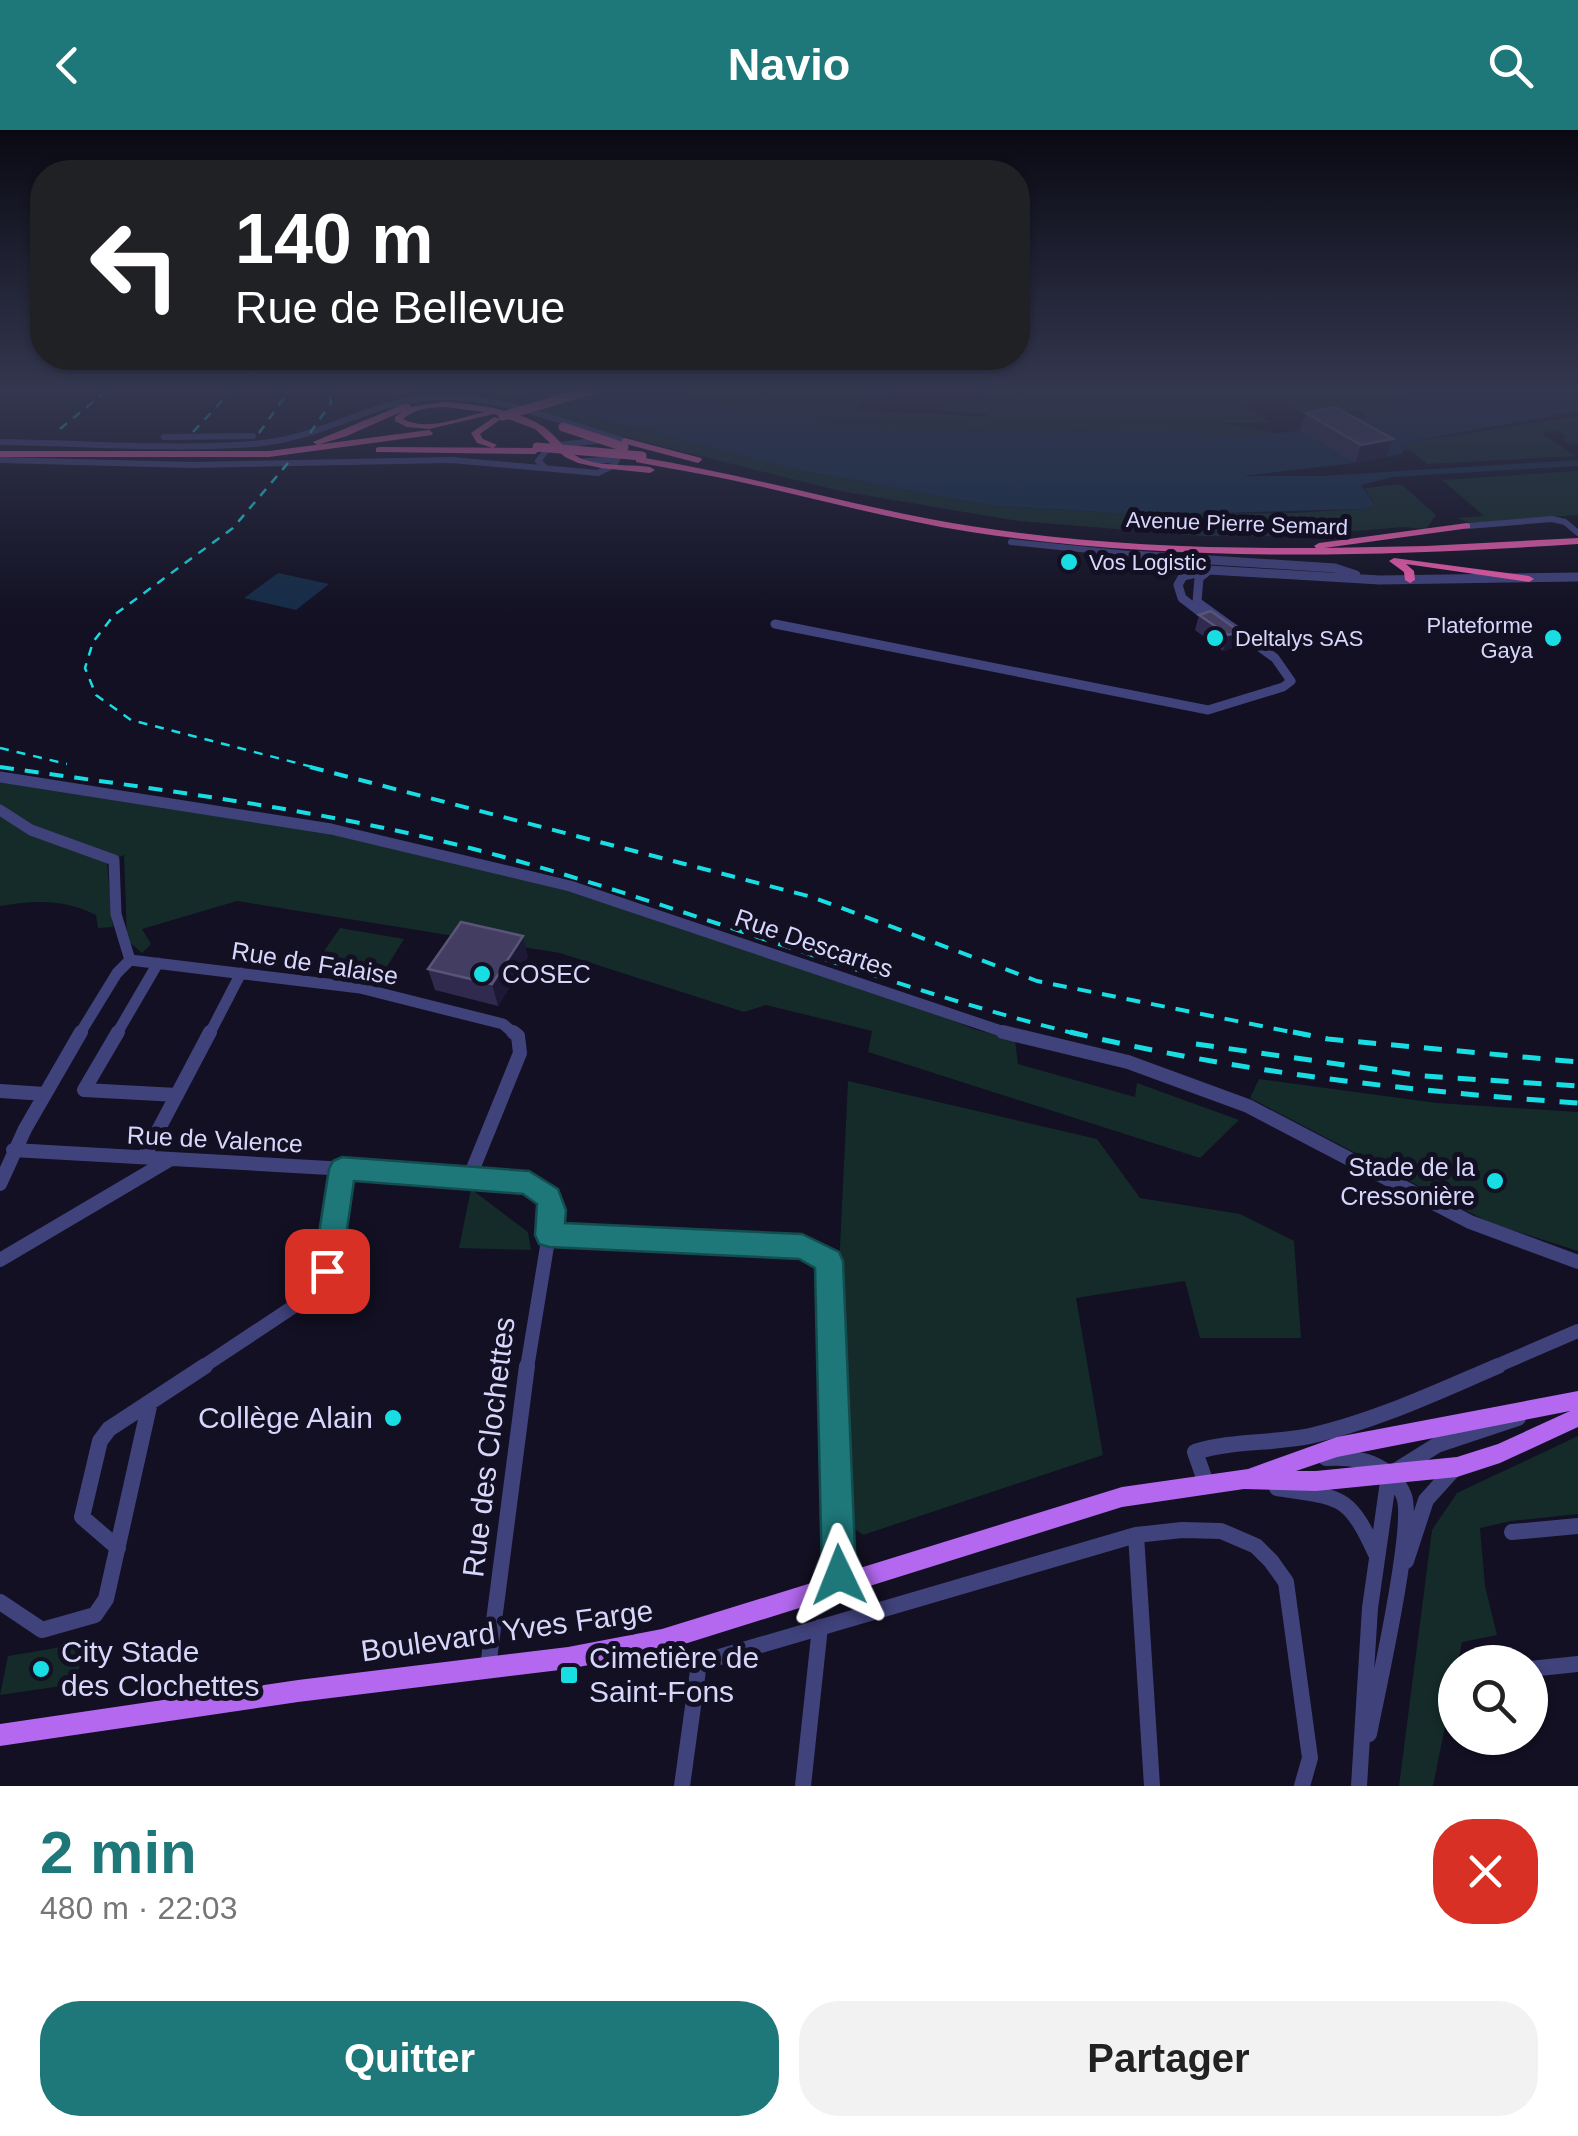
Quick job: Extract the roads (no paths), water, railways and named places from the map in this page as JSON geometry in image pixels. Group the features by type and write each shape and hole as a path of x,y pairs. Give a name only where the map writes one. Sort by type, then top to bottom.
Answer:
{"highway":[{"path":"616,465 880,513"},
{"path":"682,465 880,513"},
{"path":"695,465 838,497"},
{"path":"717,465 838,497"},
{"path":"598,473 666,472"},
{"name":"Avenue Pierre Semard","path":"838,497 930,516 1064,534 1200,545 1315,547 1578,536"},
{"name":"Avenue Pierre Semard","path":"880,513 1015,535 1124,546 1338,554 1578,536"},
{"path":"1315,547 1466,526"},
{"path":"1338,554 1529,579"},
{"path":"1390,560 1405,566 1410,580"}],"main road":[{"name":"Boulevard Yves Farge","path":"1244,1479 1338,1447 1578,1400"},
{"name":"Boulevard Yves Farge","path":"0,1734 568,1658 662,1640 1122,1497 1244,1479 1316,1481 1456,1467 1500,1453 1578,1418"}],"street":[{"path":"507,465 598,473 613,465"},
{"path":"542,465 546,468"},
{"path":"1466,526 1564,522 1576,517"},
{"path":"1564,522 1578,536"},
{"path":"1011,542 1139,556 1336,568 1364,579"},
{"path":"775,624 1208,710 1283,687 1291,681 1256,643 1196,602 1198,578 1209,570"},
{"path":"1278,664 1182,598 1178,585 1183,576 1209,570 1410,580 1494,575"},
{"path":"1529,579 1578,577"},
{"name":"Rue Descartes","path":"0,777 331,829 528,874 744,942 994,1030 1128,1062 1206,1090 1248,1106 1470,1222 1578,1262"},
{"path":"0,810 31,830 114,860 116,914 130,960 117,972 45,1094 13,1150 0,1184"},
{"name":"Rue de Falaise","path":"130,960 360,988 503,1024 518,1036 520,1053 470,1176"},
{"path":"158,963 84,1090 177,1094"},
{"path":"144,1156 242,973"},
{"path":"0,1091 45,1094"},
{"name":"Rue de Valence","path":"13,1150 515,1180 542,1189 553,1210 549,1235"},
{"path":"0,1260 171,1159"},
{"path":"118,1548 82,1517 100,1441 109,1429 322,1284 342,1169"},
{"path":"549,1235 802,1246 829,1261 839,1586"},
{"name":"Rue des Clochettes","path":"488,1667 536,1292 549,1235"},
{"path":"1206,1484 1196,1452 1220,1444 1306,1438 1354,1424 1396,1410 1578,1331"},
{"path":"0,1602 42,1630 95,1616 106,1599 150,1402"},
{"path":"1359,1784 1377,1555 1389,1475 1426,1447 1499,1428 1535,1409"},
{"path":"1288,1462 1346,1456 1372,1462 1404,1494 1407,1507 1394,1604 1359,1784"},
{"path":"1394,1604 1426,1500 1456,1467"},
{"path":"1244,1479 1294,1492 1318,1491 1337,1496 1358,1515 1377,1555"},
{"path":"662,1640 680,1659 699,1663 1136,1536 1208,1526 1251,1541 1275,1562 1286,1582 1310,1758 1302,1786"},
{"path":"1512,1532 1578,1526"},
{"path":"1136,1536 1152,1786"},
{"path":"803,1786 820,1627"},
{"path":"682,1786 699,1663"},
{"path":"1548,1667 1578,1664"}],"water":[{"path":"780,465 1335,465 1243,476 1321,476 1493,465 1578,465 1393,477 1361,485 1375,505 1361,509 1146,515 988,505"},
{"path":"278,573 329,584 296,610 244,598"}],"railway":[{"path":"286,465 233,528 114,615 93,642 85,668 96,695 131,720 320,769"},
{"path":"0,748 67,764"},
{"path":"14,769 0,767 252,804 439,840 573,877 935,994 1081,1035"},
{"path":"310,767 812,897 1037,981 1306,1035"},
{"path":"1070,1032 1322,1078 1578,1103"},
{"path":"1293,1032 1328,1039 1578,1062"},
{"path":"1196,1044 1423,1076 1578,1086"}],"place":[{"name":"Vos Logistic","path":"1069,562"},
{"name":"Deltalys SAS","path":"1215,638"},
{"name":"Plateforme Gaya","path":"1553,638"},
{"name":"COSEC","path":"482,974"},
{"name":"Stade de la Cressonière","path":"1495,1181"},
{"name":"Collège Alain","path":"393,1418"},
{"name":"City Stade des Clochettes","path":"41,1669"},
{"name":"Cimetière de Saint-Fons","path":"569,1675"}]}
